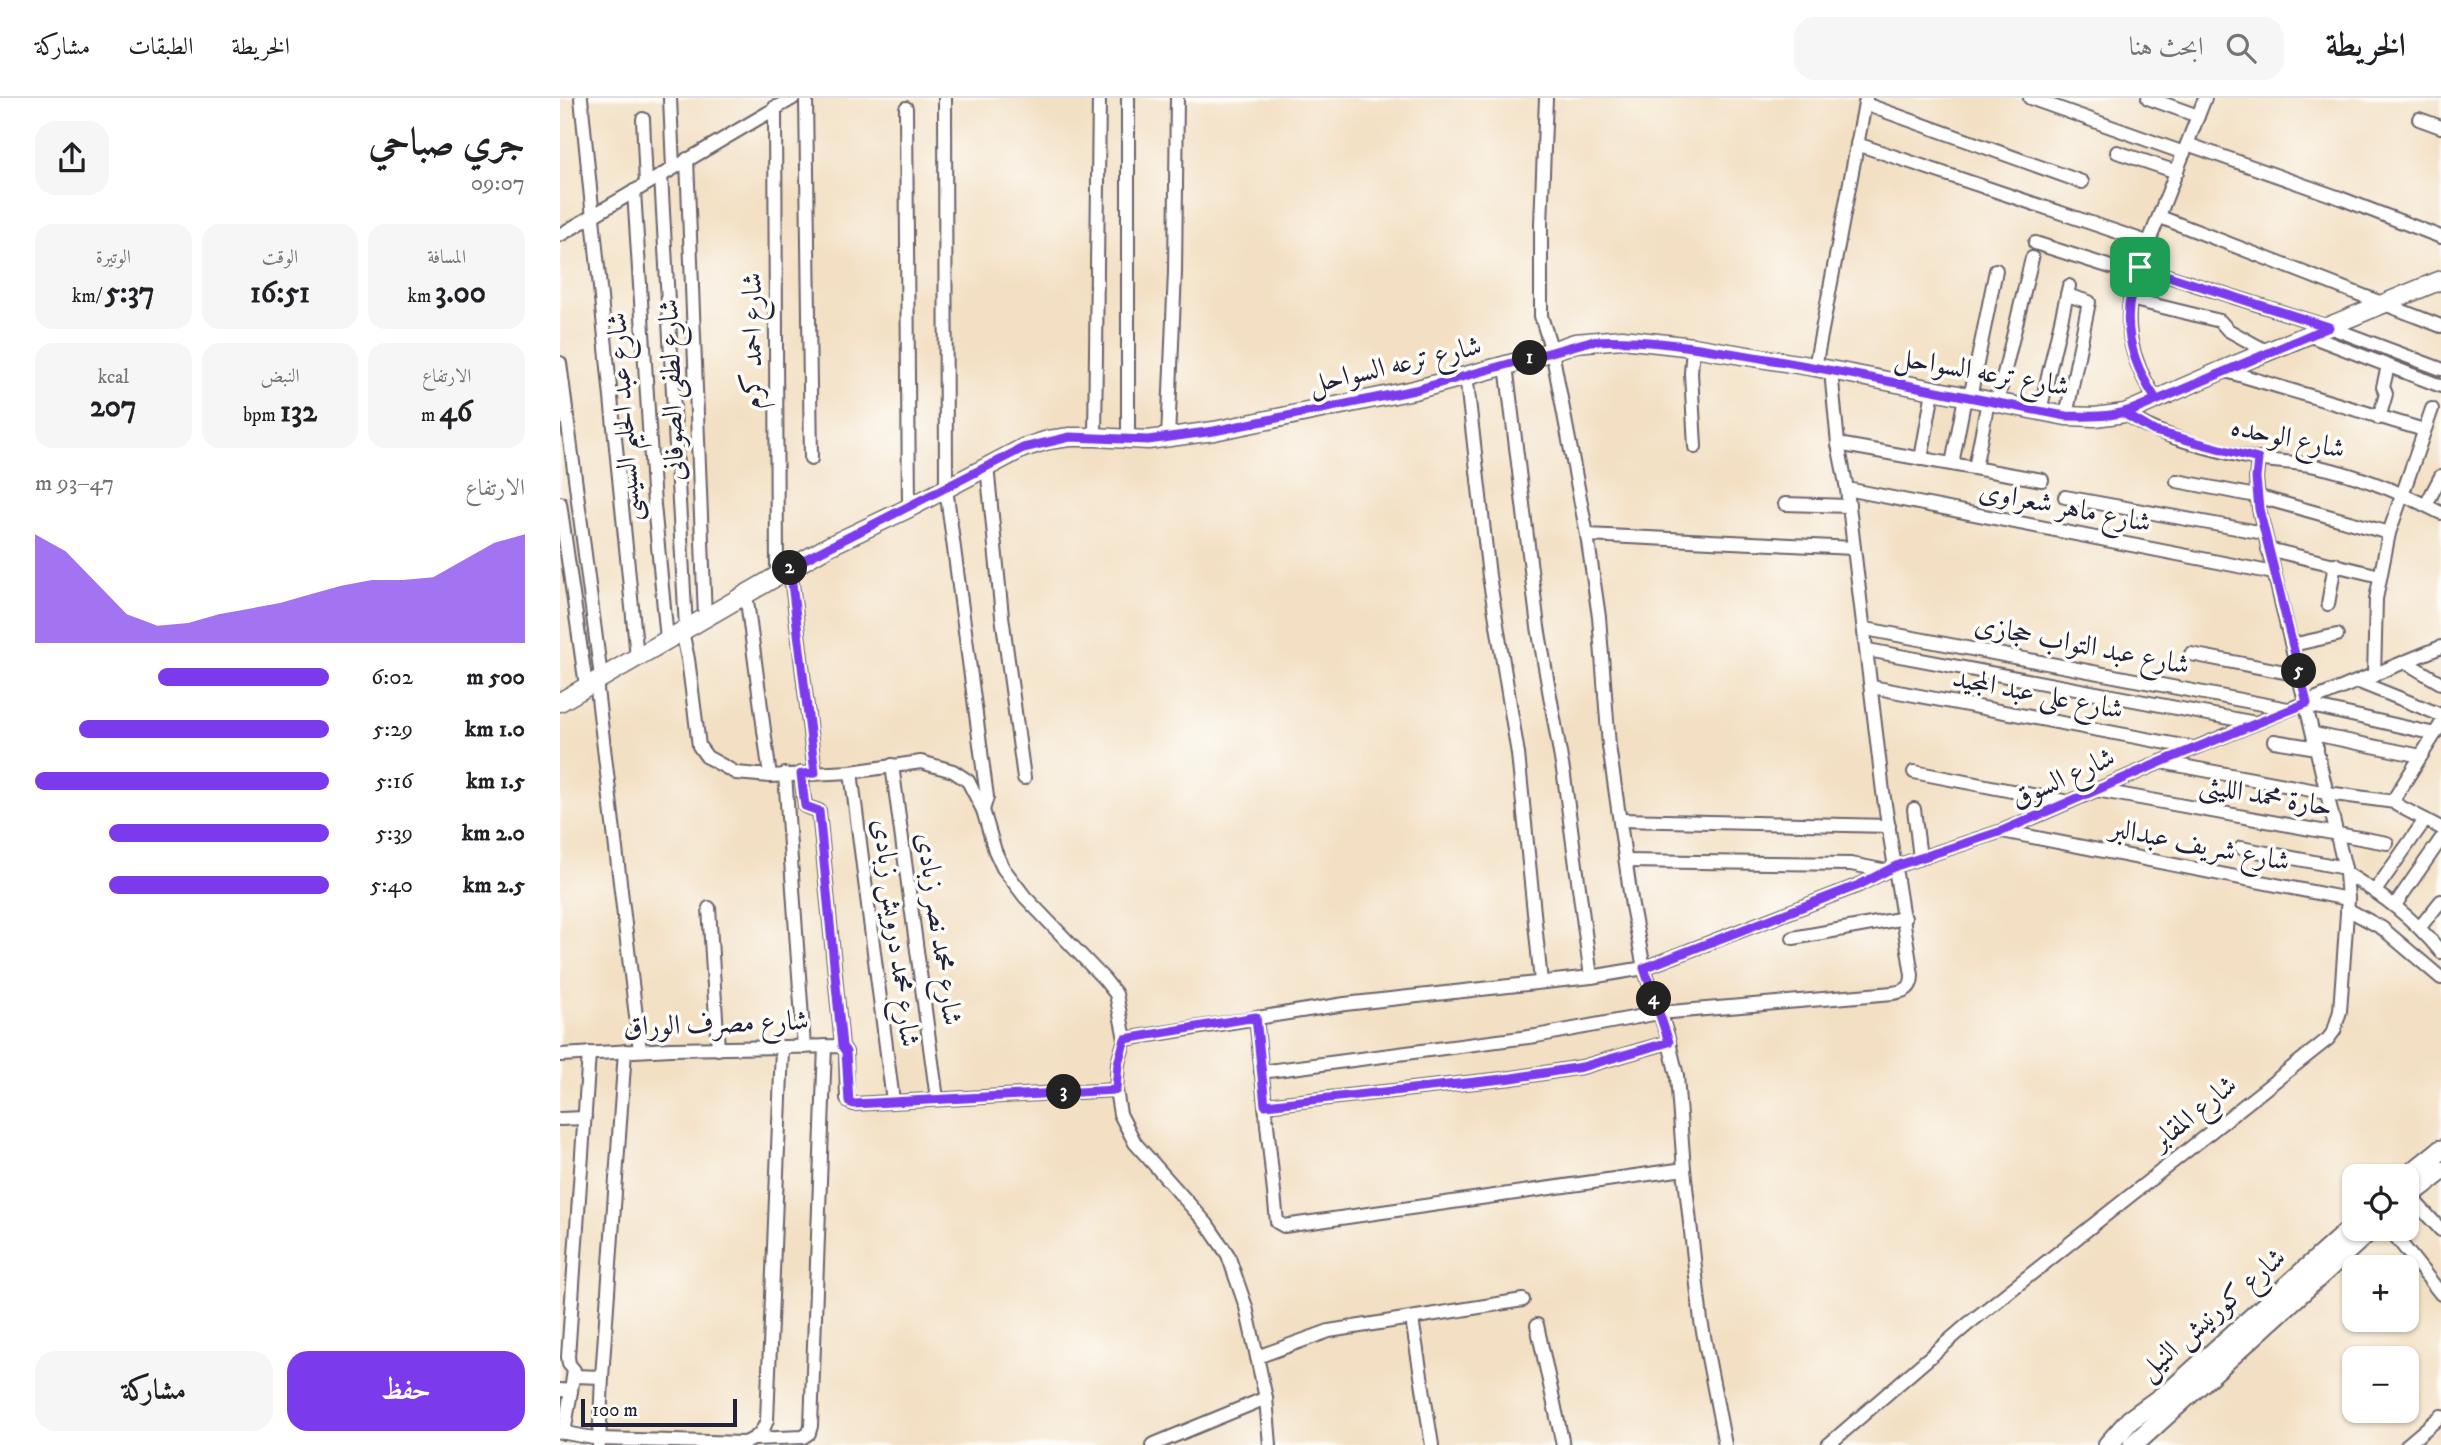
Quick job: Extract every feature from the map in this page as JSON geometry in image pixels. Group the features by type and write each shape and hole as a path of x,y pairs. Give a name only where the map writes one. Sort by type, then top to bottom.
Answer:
{"main road":[{"name":"شارع ترعه السواحل","path":"560,702 829,546 909,508 1023,448 1048,440 1070,437 1168,439 1362,402 1415,390 1583,342 1622,339 1693,347 1823,369 2066,416 2125,414 2223,370 2441,281"},
{"path":"2419,1177 2441,1150"},
{"path":"2419,1184 2441,1171"},
{"name":"شارع كورنيش النيل","path":"2122,1442 2130,1420 2173,1389 2342,1237"},
{"name":"شارع كورنيش النيل","path":"2122,1442 2357,1241"}],"street":[{"path":"581,98 637,657"},
{"path":"670,98 667,171 678,633 699,747 706,757 736,773 770,776 850,772 921,762 953,771 968,781 983,810 1003,868 1025,897 1116,994 1125,1039 1118,1063 1116,1090 1120,1114 1135,1143 1207,1224 1228,1255 1246,1307 1266,1398 1269,1445"},
{"path":"560,234 793,98"},
{"path":"806,98 811,459"},
{"path":"944,98 946,488 987,797 983,810"},
{"path":"1095,437 1099,98"},
{"path":"1128,98 1128,440"},
{"path":"1168,439 1175,272 1177,98"},
{"path":"1546,98 1539,297 1541,316 1552,351 1587,536 1598,617 1609,746 1644,968 1669,1042 1677,1076 1684,1169 1701,1321 1725,1445"},
{"path":"2030,98 2441,237"},
{"path":"2148,98 2198,116"},
{"path":"2156,399 2135,362 2129,331 2130,299 2138,271 2205,98"},
{"path":"1261,1072 1536,1036 1659,1013 1905,991 1910,986 1912,975 1905,918 1891,869 1889,826 1847,489 1823,369 1865,101 2082,182"},
{"name":"شارع احمد كرم","path":"775,107 784,571 815,773"},
{"path":"906,108 909,508"},
{"path":"643,119 646,184"},
{"path":"2419,119 2441,127"},
{"path":"1857,144 2150,243"},
{"path":"2117,152 2177,172"},
{"name":"شارع لطفى الصوفانى","path":"687,159 705,618"},
{"name":"شارع عبد الحليم السيسى","path":"634,191 653,491 678,633"},
{"path":"2160,217 2441,326"},
{"path":"2035,243 2329,327 2441,369"},
{"path":"1975,468 2032,258"},
{"path":"1952,464 1996,270"},
{"path":"2040,411 2068,291 2089,302 2066,416"},
{"path":"2130,299 2220,321 2228,330 2268,352"},
{"path":"2308,335 2441,386"},
{"path":"1693,347 1691,373 1695,447"},
{"path":"560,363 595,682 640,1050"},
{"path":"1506,365 1538,627 1564,776 1591,977"},
{"path":"2379,418 2386,394 2383,387 2388,366"},
{"path":"2223,370 2424,430"},
{"path":"1466,374 1489,576 1518,754 1542,982"},
{"path":"1921,458 1933,391"},
{"path":"2374,676 2374,623 2389,533 2432,409"},
{"name":"شارع الوحده","path":"2125,414 2154,431 2258,459 2326,469 2375,484 2441,513"},
{"path":"1838,444 2042,480"},
{"name":"شارع المقابر","path":"1828,1445 1968,1324 2334,1031 2340,1011 2348,904 2345,871 2256,496 2258,459"},
{"path":"987,466 1002,616 1024,778"},
{"path":"2426,505 2441,476"},
{"path":"2177,481 2256,496 2389,533"},
{"name":"شارع ماهر شعراوى","path":"1847,489 2274,573"},
{"path":"2066,497 2264,533"},
{"path":"560,503 595,682"},
{"path":"1785,504 1849,506"},
{"path":"1587,536 1854,548"},
{"path":"2268,549 2380,576"},
{"path":"2328,604 2335,564"},
{"path":"746,593 770,776"},
{"name":"شارع عبد التواب حجازى","path":"1866,629 2290,710"},
{"path":"2292,645 2337,635"},
{"name":"شارع السوق","path":"1125,1039 1345,1004 1591,977 1644,968 1859,885 1891,869 2002,831 2194,748 2441,647"},
{"path":"1868,650 2257,723"},
{"path":"2191,654 2300,676"},
{"path":"2404,662 2441,682"},
{"path":"2359,682 2441,715"},
{"name":"شارع على عبد المجيد","path":"1872,687 2194,748"},
{"path":"2307,704 2437,734 2395,797 2396,805 2441,828"},
{"path":"2314,734 2421,756"},
{"path":"2274,741 2317,748"},
{"path":"2161,762 2328,793 2395,797"},
{"name":"شارع محمد نصر زبادى","path":"892,765 937,1099"},
{"name":"شارع محمد درويش زبادى","path":"850,772 893,1101"},
{"path":"1914,772 2070,803"},
{"path":"785,774 804,1047"},
{"path":"801,774 805,806 819,811 842,1046"},
{"name":"حارة محمد الليثى","path":"2096,790 2387,843"},
{"path":"1914,809 1920,858"},
{"path":"1620,820 1889,826"},
{"path":"2375,891 2425,820"},
{"name":"شارع شريف عبدالبر","path":"2002,831 2348,904 2439,973"},
{"path":"2395,905 2441,839"},
{"path":"2241,848 2345,871 2395,905 2420,927 2441,952"},
{"path":"1626,861 1852,864 1891,869"},
{"path":"2420,927 2441,901"},
{"path":"709,908 719,1048"},
{"path":"1793,938 1905,918"},
{"path":"1256,1017 1277,1222 1284,1226 1684,1169"},
{"path":"1265,1105 1582,1067 1669,1042"},
{"path":"754,1439 803,1437 809,1433 811,1426 825,1046"},
{"name":"شارع مصرف الوراق","path":"560,1055 640,1050 842,1046 846,1052 849,1102 854,1104 1116,1090"},
{"path":"589,1053 566,1304 568,1361 574,1370 574,1376 565,1391 562,1433 599,1442 745,1443 754,1439 765,1428 767,1420 782,1049"},
{"path":"599,1442 625,1051"},
{"path":"560,1119 585,1118"},
{"path":"2419,1205 2441,1230"},
{"path":"2399,1241 2441,1294"},
{"path":"1257,1357 1329,1331 1523,1300"},
{"path":"1412,1319 1432,1445"},
{"path":"1537,1325 1563,1445"},
{"path":"574,1376 602,1377"},
{"path":"1152,1445 1266,1398"},
{"path":"2407,1445 2441,1416"}],"route":[{"path":"2140,267 2130,299 2130,342 2135,362 2156,399 2125,414 2066,416 1815,367 1693,347 1622,339 1591,341 1415,390 1214,431 1168,439 1070,437 1048,440 1023,448 790,567 815,773 801,774 805,806 817,808 819,811 842,1046 846,1052 849,1102 854,1104 1116,1090 1118,1063 1125,1039 1256,1017 1265,1105 1512,1078 1582,1067 1669,1042 1644,968 1859,885 1896,866 2002,831 2307,703 2256,496 2258,459 2154,431 2125,414 2329,327 2140,267"}]}
